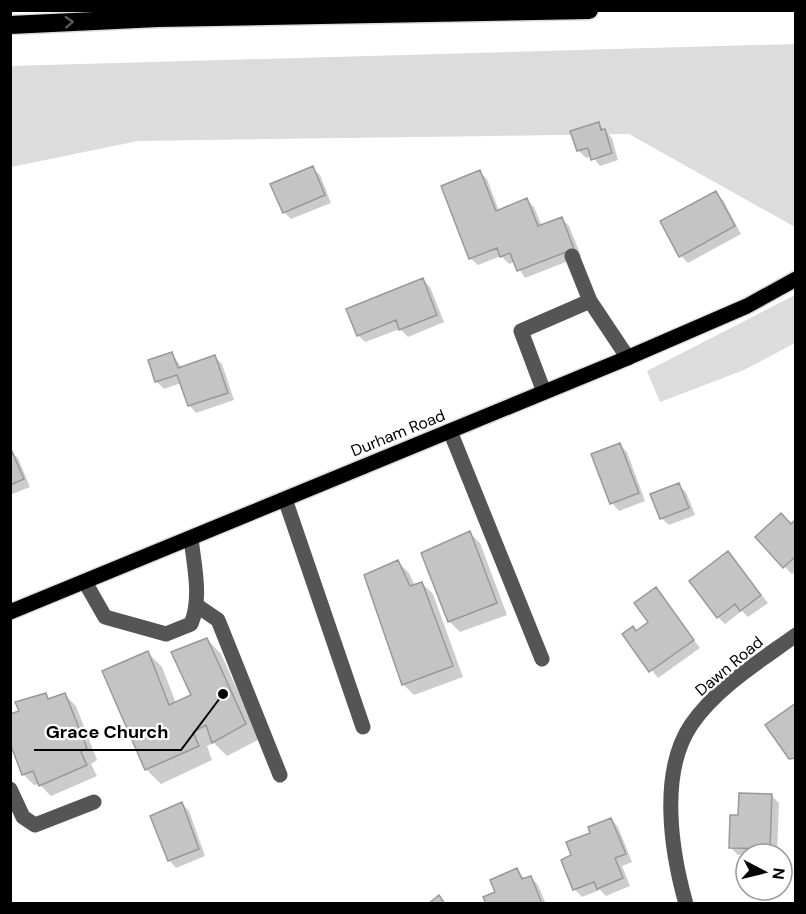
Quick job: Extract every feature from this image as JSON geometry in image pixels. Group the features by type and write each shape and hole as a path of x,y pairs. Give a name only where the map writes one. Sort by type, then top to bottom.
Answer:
{"highway":[{"path":"10,25 169,18 590,10"}],"main road":[{"name":"Durham Road","path":"10,612 627,358 747,306 795,279"}],"street":[{"path":"572,256 590,301 627,358"},
{"path":"543,392 521,331 590,301"},
{"path":"450,431 542,659"},
{"path":"285,499 363,726"},
{"path":"86,582 105,617 166,634 190,624 196,605 191,538"},
{"path":"196,605 219,620 280,775"},
{"name":"Dawn Road","path":"686,903 670,832 672,787 681,748 691,725 714,699 795,635"},
{"path":"10,789 23,817 35,825 94,802"}],"shaded area":[{"path":"795,44 795,227 629,134 138,141 11,167 10,66"},
{"path":"795,295 795,343 744,370 660,402 647,371"}],"building":[{"path":"599,122 601,130 605,129 612,153 591,160 588,148 577,151 570,131"},
{"path":"313,166 325,195 283,213 270,184"},
{"path":"480,170 496,211 527,198 538,226 562,217 574,249 517,271 510,253 500,257 497,248 469,259 441,186"},
{"path":"716,191 735,226 679,257 660,221"},
{"path":"423,278 437,315 399,330 396,320 357,336 346,309"},
{"path":"172,352 178,368 215,355 228,393 188,406 177,375 155,382 148,360"},
{"path":"620,443 639,493 610,504 591,454"},
{"path":"10,449 24,479 10,485"},
{"path":"679,483 689,508 660,519 650,494"},
{"path":"781,513 791,524 796,519 796,556 783,568 755,537"},
{"path":"470,531 497,603 448,622 421,553"},
{"path":"728,551 761,595 740,611 735,604 717,618 689,581"},
{"path":"398,560 410,586 422,582 453,666 402,685 364,575"},
{"path":"656,587 694,640 649,672 622,634 633,626 636,631 648,622 634,603"},
{"path":"207,638 246,724 212,743 206,725 193,732 199,746 145,770 102,671 148,651 169,705 191,695 171,652"},
{"path":"46,693 48,699 65,693 87,748 81,752 87,765 39,786 33,771 22,775 10,743 10,714 19,711 15,702"},
{"path":"796,703 796,758 789,759 765,725"},
{"path":"739,793 772,794 770,842 734,842 734,848 729,848 730,815 738,815"},
{"path":"182,802 199,849 168,861 150,816"},
{"path":"611,818 626,854 615,858 623,878 597,889 594,882 573,890 561,860 571,855 566,842 590,833 588,827"},
{"path":"517,868 522,879 531,876 542,904 486,904 483,897 495,892 490,880"},
{"path":"439,895 445,904 428,904"}],"place":[{"name":"Grace Church","path":"223,694"}]}
